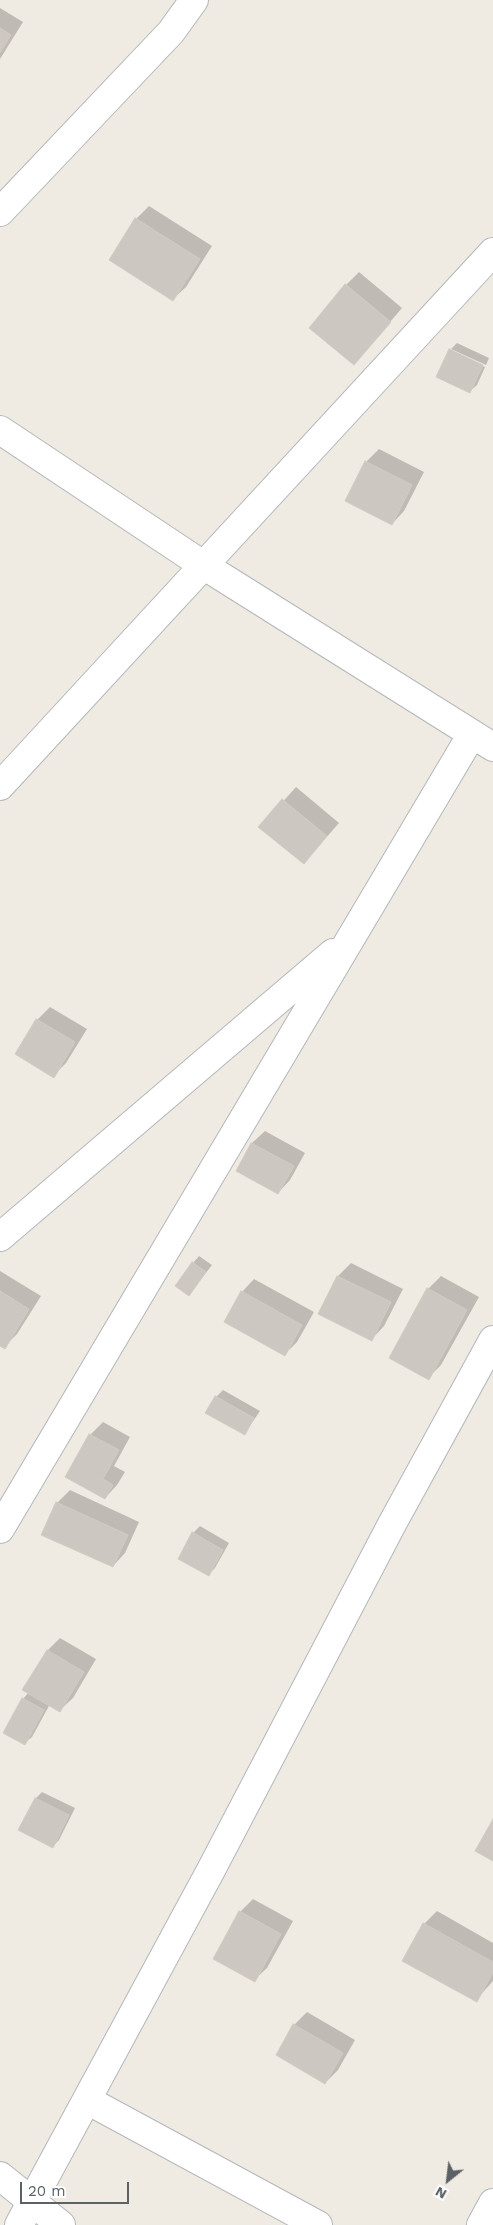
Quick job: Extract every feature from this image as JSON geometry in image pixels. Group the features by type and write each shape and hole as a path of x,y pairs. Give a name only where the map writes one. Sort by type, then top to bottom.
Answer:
{"street":[{"path":"0,212 171,32 194,0"},
{"path":"0,786 493,252"},
{"path":"0,430 202,565 482,740 350,940 0,1529"},
{"path":"0,1237 350,940"},
{"path":"19,2225 215,1862 392,1524 493,1340"},
{"path":"87,2100 318,2225"},
{"path":"0,2176 61,2225"},
{"path":"481,2225 493,2203"}],"building":[{"path":"0,28 11,35 0,53"},
{"path":"135,218 200,259 173,301 109,260"},
{"path":"345,284 391,322 354,365 309,328"},
{"path":"449,349 483,365 470,393 436,377"},
{"path":"365,461 412,485 392,525 345,501"},
{"path":"282,799 327,836 304,864 258,827"},
{"path":"36,1019 75,1042 54,1078 15,1054"},
{"path":"251,1143 294,1166 278,1194 236,1171"},
{"path":"192,1262 206,1272 189,1296 175,1286"},
{"path":"337,1276 391,1302 372,1341 318,1314"},
{"path":"427,1288 467,1310 429,1380 389,1358"},
{"path":"0,1291 29,1309 5,1349 0,1346"},
{"path":"241,1291 302,1325 285,1356 224,1322"},
{"path":"215,1396 254,1418 245,1435 205,1413"},
{"path":"89,1434 119,1450 103,1479 113,1485 105,1499 65,1477"},
{"path":"56,1502 128,1535 113,1567 41,1535"},
{"path":"192,1532 223,1550 209,1576 178,1559"},
{"path":"47,1650 84,1672 60,1712 22,1690"},
{"path":"22,1698 44,1710 25,1745 3,1733"},
{"path":"35,1798 69,1815 53,1848 18,1830"},
{"path":"493,1819 493,1861 475,1851"},
{"path":"239,1911 281,1934 255,1982 213,1959"},
{"path":"423,1923 493,1962 493,1972 477,2002 402,1961"},
{"path":"293,2024 343,2053 325,2084 276,2055"}]}
